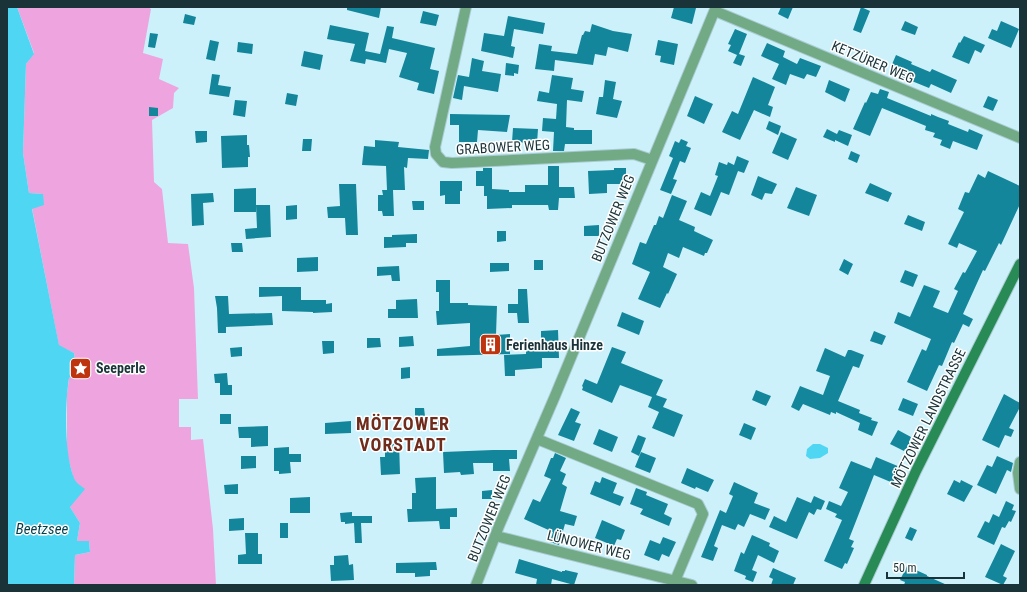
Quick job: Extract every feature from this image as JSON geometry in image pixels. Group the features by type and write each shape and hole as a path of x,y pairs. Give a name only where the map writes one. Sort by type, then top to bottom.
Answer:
{"main road":[{"name":"MÖTZOWER LANDSTRASSE","path":"864,585 916,471 1020,264"}],"street":[{"name":"GRABOWER WEG","path":"466,7 435,147 436,154 443,162 452,164 634,154 652,160"},
{"name":"BUTZOWER WEG","path":"476,585 715,9"},
{"name":"KETZÜRER WEG","path":"715,9 1020,138"},
{"path":"537,439 698,504 703,514 675,581"},
{"path":"1020,462 1018,473 1020,489"},
{"name":"LÜNOWER WEG","path":"496,536 692,585"}],"shaded area":[{"path":"17,7 148,7 151,9 143,53 163,59 159,79 179,88 174,93 173,108 152,120 154,182 162,189 168,243 188,244 194,288 198,399 179,399 179,427 191,427 191,440 203,439 213,529 216,585 74,585 75,555 90,552 89,541 77,541 80,523 70,507 74,480 67,454 67,394 69,378 77,373 76,371 82,371 86,364 84,360 75,359 74,353 59,346 32,208 42,194 29,193 23,153 26,64 34,53"}],"water":[{"name":"Beetzsee","path":"7,7 17,7 34,54 26,64 23,153 29,193 43,194 44,205 32,209 59,345 74,353 77,373 69,378 66,429 68,456 74,478 85,489 70,507 80,523 77,541 89,541 90,552 75,555 74,585 7,585"},
{"path":"813,444 820,444 828,448 828,453 820,458 810,459 806,456 807,449"}],"building":[{"path":"347,7 381,7 379,18 347,10"},
{"path":"674,7 696,8 692,24 671,18"},
{"path":"781,7 793,7 788,19 778,14"},
{"path":"861,7 870,11 861,33 853,30"},
{"path":"423,11 439,15 436,26 420,23"},
{"path":"185,14 196,17 194,25 183,23"},
{"path":"508,16 545,23 543,34 514,29 511,46 515,47 513,58 481,51 484,33 504,36"},
{"path":"905,21 918,27 915,35 901,30"},
{"path":"1001,21 1019,29 1011,48 988,38 992,29 997,31"},
{"path":"592,24 613,31 632,34 628,52 608,47 606,56 595,54 593,65 555,60 554,71 535,69 539,44 552,46 551,51 577,54 582,35 585,31 590,32"},
{"path":"330,25 369,33 365,51 380,54 387,26 394,27 392,38 435,48 430,69 439,71 434,94 417,90 419,83 399,77 407,53 389,49 386,63 366,59 365,64 350,61 355,44 327,39"},
{"path":"735,29 747,34 739,54 745,56 741,66 733,63 737,55 728,51 731,45 728,44"},
{"path":"150,33 158,34 155,48 148,47"},
{"path":"964,36 985,45 981,53 975,50 969,64 952,57 959,42 960,43"},
{"path":"210,40 219,42 215,61 206,59"},
{"path":"658,40 678,44 674,65 660,62 661,56 655,55"},
{"path":"238,42 253,44 252,54 237,52"},
{"path":"767,43 785,51 783,57 797,64 800,58 821,66 816,77 807,74 804,79 790,74 786,85 772,79 779,64 761,56"},
{"path":"304,51 323,55 320,70 301,66"},
{"path":"896,55 912,62 911,64 930,72 932,69 957,80 951,93 931,84 929,88 897,75 898,72 890,69"},
{"path":"472,58 484,61 482,71 501,74 498,92 464,86 462,100 453,98 458,75 469,77"},
{"path":"506,63 519,65 518,74 514,73 514,76 505,75"},
{"path":"212,74 220,75 218,85 231,87 229,97 209,94"},
{"path":"552,75 573,78 571,89 584,91 582,102 567,100 566,127 574,128 574,130 592,130 592,144 565,144 564,151 553,151 554,132 542,131 543,118 556,119 557,104 537,101 539,91 549,93"},
{"path":"753,77 775,87 768,105 773,107 770,117 754,110 740,140 722,132 732,111 738,114"},
{"path":"605,80 616,82 613,99 622,101 617,118 596,114 599,97 603,97"},
{"path":"829,80 850,89 845,102 825,92"},
{"path":"880,89 889,92 887,98 931,116 931,114 949,121 948,124 968,132 969,129 983,135 977,150 953,141 950,149 940,145 942,140 933,137 935,133 925,130 926,126 882,108 870,136 853,129 871,92 878,94"},
{"path":"287,93 298,95 296,106 285,104"},
{"path":"695,96 713,104 704,124 687,116"},
{"path":"988,96 998,100 993,111 983,107"},
{"path":"235,100 247,101 245,117 233,115"},
{"path":"149,107 158,108 158,116 149,116"},
{"path":"450,114 510,115 507,132 478,130 477,142 459,142 459,125 450,125"},
{"path":"769,121 781,126 778,135 766,129"},
{"path":"513,128 538,129 537,143 512,142"},
{"path":"827,129 837,134 839,130 852,135 848,146 835,140 835,142 823,137"},
{"path":"195,131 207,131 207,142 196,143"},
{"path":"781,132 797,139 788,160 772,153"},
{"path":"247,135 247,145 249,145 250,157 248,157 248,167 222,168 221,136"},
{"path":"303,139 312,139 311,151 302,151"},
{"path":"681,139 688,142 686,146 691,148 685,163 680,161 673,179 677,180 671,194 660,190 673,158 669,156 675,141 679,143"},
{"path":"375,140 399,142 398,147 429,150 428,159 408,158 407,168 404,167 405,190 393,190 394,216 383,216 382,211 378,211 378,195 383,195 382,190 387,190 386,166 362,165 364,146 375,147"},
{"path":"851,151 860,155 857,163 848,159"},
{"path":"737,156 749,161 744,173 738,171 729,195 721,192 711,216 694,209 701,192 710,196 718,176 715,175 719,162 727,165 728,162 734,165"},
{"path":"548,166 559,166 559,187 574,187 575,198 559,198 558,210 549,210 548,205 512,205 512,208 487,209 487,196 484,196 484,186 476,186 476,171 483,171 483,168 492,168 492,189 509,190 509,192 525,192 525,185 548,185"},
{"path":"614,168 626,168 626,184 607,184 607,193 589,194 588,171 614,170"},
{"path":"988,171 1020,186 1020,204 1001,245 999,243 985,271 983,270 963,314 973,319 969,327 963,324 954,343 952,342 942,366 939,365 927,391 907,382 922,349 926,351 931,339 894,323 898,312 910,317 924,285 940,291 933,307 948,313 958,291 954,289 977,251 959,243 957,248 948,244 964,212 958,209 965,192 969,193 978,174 985,178"},
{"path":"758,176 777,184 772,194 765,193 762,200 751,195"},
{"path":"440,181 462,181 460,204 445,204 445,195 440,196"},
{"path":"870,183 892,193 888,202 865,193"},
{"path":"339,184 356,184 358,235 346,235 345,218 328,218 327,207 340,206"},
{"path":"796,187 817,195 809,216 787,208"},
{"path":"256,188 256,212 234,212 234,189"},
{"path":"213,193 214,202 203,203 204,225 192,226 191,194"},
{"path":"672,195 687,201 679,220 695,227 694,231 713,240 704,256 683,247 679,258 668,253 663,267 677,274 660,308 638,299 650,272 632,264 640,242 646,244 659,216 663,218"},
{"path":"412,201 424,201 424,210 413,210"},
{"path":"256,205 270,205 271,237 246,239 245,229 257,228"},
{"path":"297,205 297,219 286,220 286,206"},
{"path":"908,215 925,222 922,231 904,224"},
{"path":"599,225 599,236 584,236 584,226"},
{"path":"497,231 506,231 506,241 497,242"},
{"path":"417,234 417,243 406,243 406,247 384,248 384,237 392,237 392,235"},
{"path":"231,243 242,243 243,252 232,252"},
{"path":"318,257 318,271 297,272 297,258"},
{"path":"844,259 853,264 848,275 839,270"},
{"path":"534,260 543,260 543,270 534,270"},
{"path":"490,263 509,263 509,271 490,272"},
{"path":"399,266 400,281 392,281 391,275 377,276 377,267"},
{"path":"905,270 918,275 913,287 900,282"},
{"path":"436,280 450,280 450,303 497,306 496,335 510,334 510,354 437,356 437,349 470,346 470,323 437,325 436,311 439,311 439,292 436,292"},
{"path":"259,287 301,287 301,300 326,300 326,304 332,303 332,312 313,313 282,311 282,296 259,297"},
{"path":"518,289 527,289 529,323 518,323 517,313 508,313 508,304 518,304"},
{"path":"215,296 228,296 229,314 272,313 273,325 226,327 226,333 218,333"},
{"path":"417,299 418,318 388,318 388,309 396,309 396,300"},
{"path":"622,312 644,321 639,335 617,326"},
{"path":"558,330 559,358 542,358 542,368 515,370 515,376 505,376 504,355 526,354 526,349 541,348 541,331"},
{"path":"874,331 886,336 882,345 870,341"},
{"path":"413,336 414,346 399,347 399,337"},
{"path":"367,338 380,338 381,347 367,348"},
{"path":"322,341 334,341 334,353 323,354"},
{"path":"242,347 242,356 231,357 230,348"},
{"path":"612,347 626,352 621,363 663,380 656,395 667,399 663,407 683,415 674,437 652,428 659,412 648,407 652,397 620,385 612,403 582,390 585,379 597,384"},
{"path":"825,348 845,357 848,350 864,355 859,368 853,366 838,401 860,410 859,413 878,422 872,436 858,430 860,423 836,412 836,414 831,412 830,415 803,404 799,411 791,407 800,386 823,395 830,376 816,371"},
{"path":"410,367 410,378 401,379 401,368"},
{"path":"227,373 228,385 232,385 232,395 220,395 220,383 215,383 214,374"},
{"path":"756,390 771,396 766,406 752,400"},
{"path":"1004,394 1020,403 1020,407 1009,428 1014,430 1011,437 1005,435 999,448 982,440"},
{"path":"903,398 918,404 913,416 898,410"},
{"path":"415,408 424,408 425,416 415,416"},
{"path":"571,408 580,412 575,422 581,424 574,441 558,435"},
{"path":"220,414 231,414 231,424 220,424"},
{"path":"430,418 439,418 439,426 430,426"},
{"path":"351,421 351,433 325,434 325,423"},
{"path":"744,423 756,428 751,440 739,435"},
{"path":"268,426 268,446 251,447 251,438 239,438 238,427"},
{"path":"599,429 618,437 612,452 593,444"},
{"path":"898,430 911,437 909,442 914,445 910,452 905,449 904,451 890,444"},
{"path":"638,435 646,438 639,456 631,452"},
{"path":"385,441 399,441 400,474 381,475 380,457 385,457"},
{"path":"289,447 289,454 301,454 301,462 290,462 291,473 279,474 279,471 274,471 274,448"},
{"path":"517,450 517,459 509,459 510,471 493,471 493,463 473,463 474,474 461,475 460,472 444,473 443,452"},
{"path":"641,452 656,458 650,473 635,467"},
{"path":"555,453 566,458 560,471 566,474 562,484 567,487 560,511 577,516 574,526 565,524 559,545 550,542 553,532 524,519 533,499 540,502 551,479 544,476 551,458 553,458"},
{"path":"241,456 256,456 256,468 241,469"},
{"path":"997,456 1013,463 1011,472 1007,470 996,494 977,485 987,465 992,467"},
{"path":"876,457 900,467 893,483 874,475 849,539 854,541 851,547 854,548 847,564 845,563 842,569 824,561 842,520 835,517 837,514 826,509 829,501 841,506 848,492 839,488 851,461 871,469"},
{"path":"687,468 714,480 708,492 696,487 695,489 681,483"},
{"path":"436,477 436,509 457,508 457,517 450,517 450,529 440,529 439,521 408,522 407,509 412,509 412,493 416,493 415,478"},
{"path":"602,477 617,483 613,493 624,497 620,506 590,494 595,481 600,483"},
{"path":"954,480 960,483 961,480 973,486 964,502 947,494"},
{"path":"734,482 758,493 754,503 770,509 765,520 750,514 744,527 738,524 735,530 722,525 714,546 718,548 713,561 701,557 720,510 726,513 733,496 729,494"},
{"path":"238,484 238,494 225,494 224,485"},
{"path":"636,488 647,492 646,495 668,504 664,514 672,518 669,526 640,514 643,509 630,504"},
{"path":"492,490 492,499 482,499 482,491"},
{"path":"814,496 825,501 821,510 817,509 814,515 809,512 797,539 769,527 774,516 786,522 797,497 811,503"},
{"path":"310,497 310,513 290,513 290,498"},
{"path":"1006,501 1014,505 1012,510 1016,511 1011,522 1009,521 1005,528 1002,527 994,545 977,537 985,521 989,523 993,514 999,517"},
{"path":"352,512 352,516 372,516 372,523 361,523 362,543 355,543 354,523 345,524 345,522 341,522 340,513"},
{"path":"244,518 244,530 229,531 229,519"},
{"path":"602,520 625,530 621,540 617,539 614,546 595,538"},
{"path":"280,523 288,523 288,538 280,538"},
{"path":"910,527 917,530 912,541 905,538"},
{"path":"245,533 258,533 258,554 262,554 262,564 238,564 238,555 246,554"},
{"path":"752,535 770,543 769,546 779,551 774,563 758,555 752,570 757,572 753,582 745,579 746,576 734,571 741,552 744,554"},
{"path":"663,537 676,542 669,557 662,554 659,561 644,555 650,540 660,544"},
{"path":"1001,544 1015,551 1003,576 1007,578 1003,585 985,577"},
{"path":"348,555 349,565 353,564 354,580 331,581 330,565 334,565 334,556"},
{"path":"519,559 562,572 565,570 578,573 574,585 552,579 551,585 536,585 537,579 515,573"},
{"path":"436,562 437,570 430,570 430,576 415,577 415,573 396,573 396,563"},
{"path":"907,566 947,585 904,585 905,582 900,580"},
{"path":"773,568 796,578 793,585 771,585 773,579 769,577"}],"place":[{"name":"Ferienhaus Hinze","path":"490,345"},
{"name":"Seeperle","path":"80,368"}],"district":[{"name":"MÖTZOWER VORSTADT","path":"403,434"}]}
